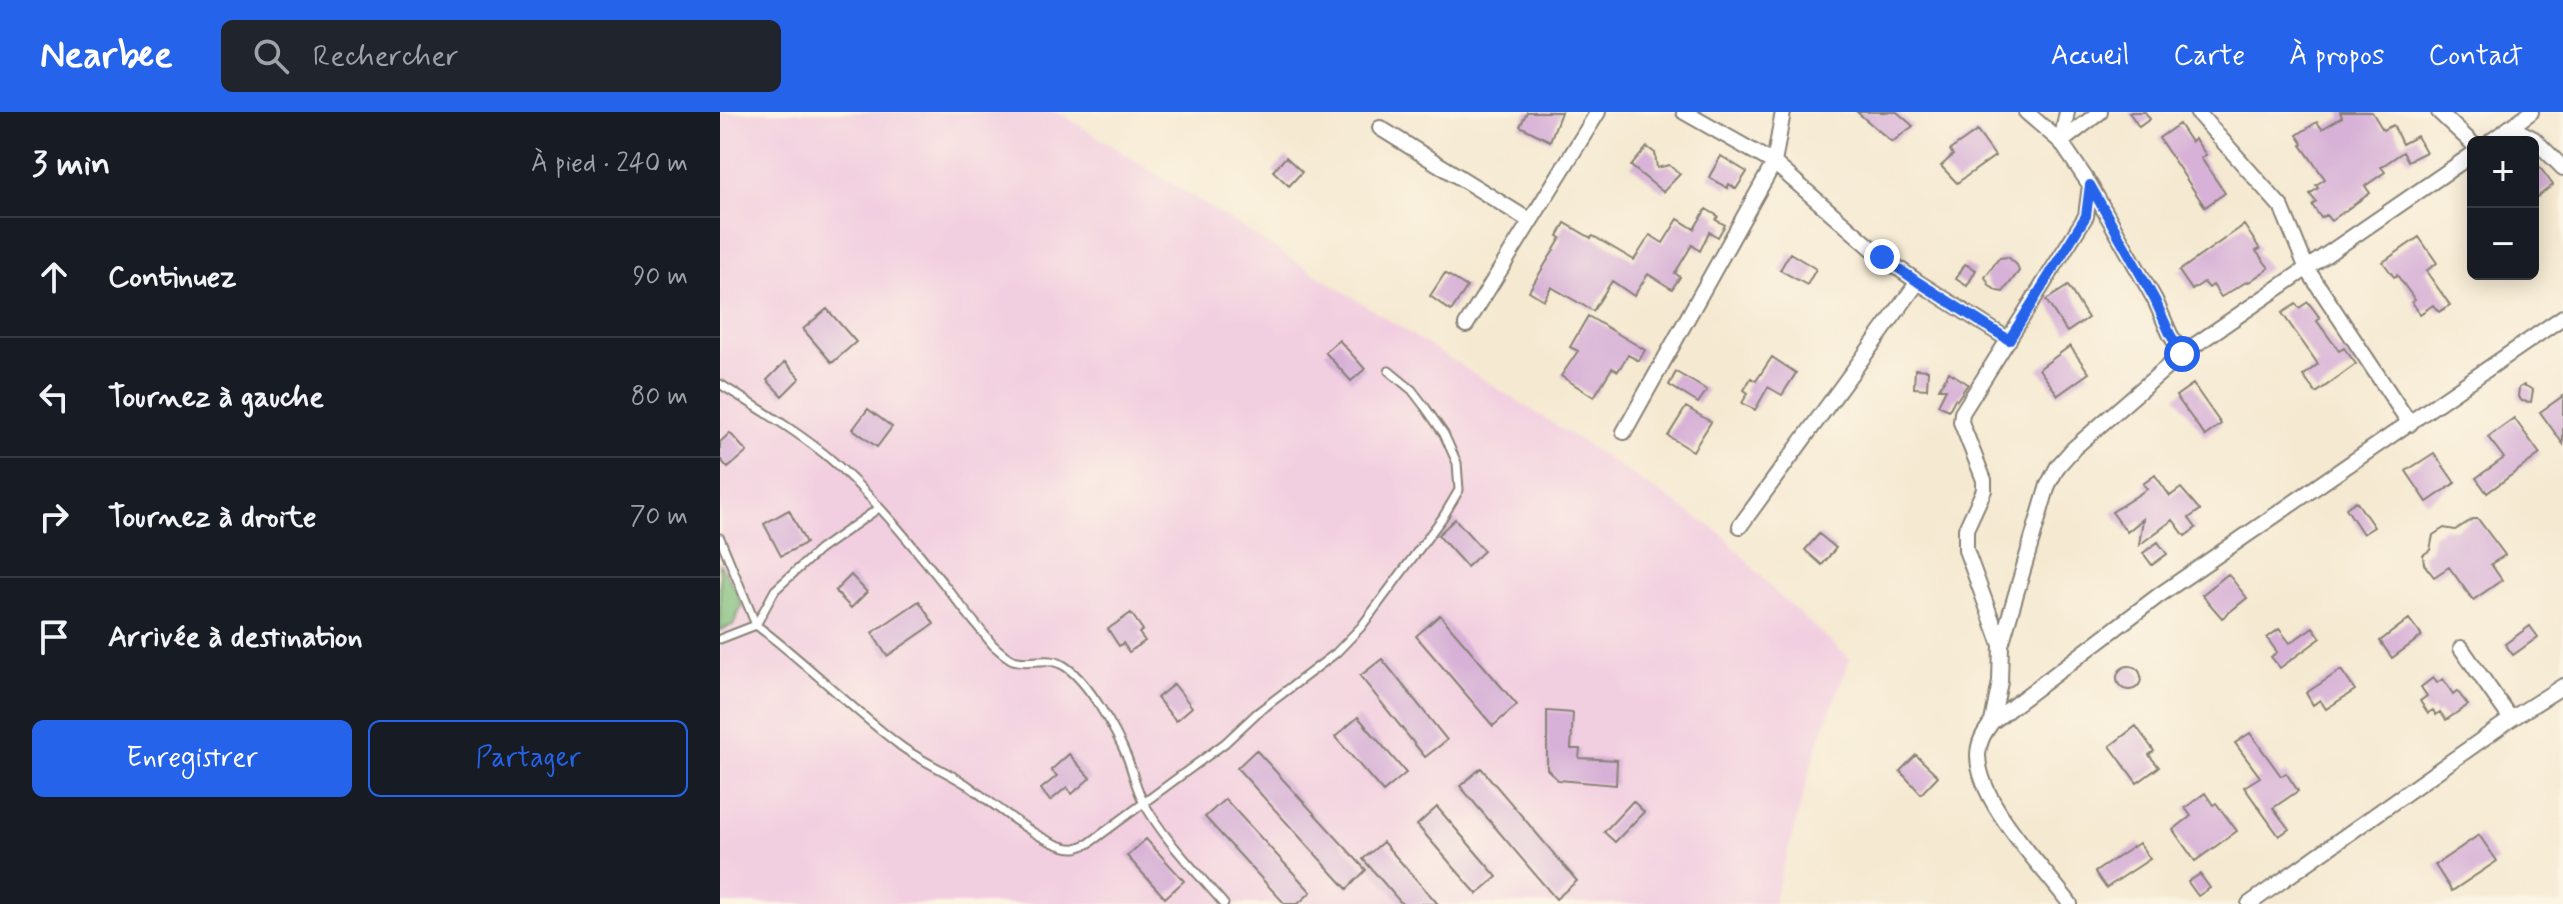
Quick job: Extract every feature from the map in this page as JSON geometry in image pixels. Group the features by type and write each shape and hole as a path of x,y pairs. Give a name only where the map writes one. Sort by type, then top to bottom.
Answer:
{"street":[{"path":"1466,325 1598,112"},
{"path":"1684,112 1774,163 1882,257 2009,340"},
{"path":"1624,432 1774,163 1783,112"},
{"path":"2026,112 2061,142 2090,185 2182,354"},
{"path":"2061,142 2067,112"},
{"path":"2061,142 2100,112"},
{"path":"2197,112 2282,208 2307,269 2410,424"},
{"path":"2439,112 2467,138"},
{"path":"2498,136 2531,112"},
{"path":"2511,127 2534,139 2563,168"},
{"path":"1380,128 1530,221"},
{"path":"1992,722 2000,682 2001,645 2048,485 2058,466 2074,448 2182,354 2467,158"},
{"path":"2001,645 1966,550 1966,529 1984,490 1984,480 1961,422 1962,413 2086,216 2090,185"},
{"path":"1740,526 1918,282"},
{"path":"2070,904 2014,835 1987,788 1978,758 1980,739 1992,722 2158,596 2563,317"},
{"path":"2461,648 2511,719"},
{"path":"2249,904 2511,719 2563,686"}],"lane":[{"path":"720,538 756,625 905,749 966,784 1024,826 1052,842 1076,848 1088,844 1225,743 1257,713 1336,653 1361,627 1443,517 1459,490 1457,463 1444,434 1425,407 1412,390 1389,371"},
{"path":"720,384 828,457 879,508 993,645 1011,659 1047,659 1065,666 1080,681 1108,720 1127,756 1143,801 1156,822 1224,904"},
{"path":"720,639 756,625 775,590 819,550 879,508"}],"shaded area":[{"path":"720,112 1058,112 1579,440 1722,534 1776,593 1850,659 1818,743 1773,904 720,904"}],"green space":[{"path":"720,564 742,606 733,625 720,630"}],"building":[{"path":"1527,112 1561,112 1550,141 1520,126"},
{"path":"1857,112 1897,112 1913,126 1892,142"},
{"path":"2129,112 2145,112 2150,119 2139,127"},
{"path":"2340,112 2372,112 2383,130 2393,125 2402,144 2417,136 2426,152 2408,161 2403,152 2381,167 2385,172 2365,186 2370,193 2331,221 2326,215 2321,218 2312,205 2316,202 2310,194 2325,179 2297,135 2317,122 2322,129 2342,117"},
{"path":"2179,124 2191,142 2195,139 2206,155 2201,158 2225,193 2205,207 2159,138"},
{"path":"1977,131 1995,156 1957,183 1941,166 1953,155 1950,150"},
{"path":"1647,147 1655,153 1657,168 1669,165 1680,174 1663,192 1631,166"},
{"path":"1721,156 1747,172 1736,189 1729,184 1727,188 1709,177"},
{"path":"1286,157 1302,172 1289,186 1273,171"},
{"path":"2539,166 2553,185 2539,196"},
{"path":"1706,209 1725,225 1718,237 1709,232 1700,251 1692,245 1675,273 1680,277 1672,289 1648,274 1634,296 1612,281 1593,311 1551,287 1544,300 1529,291 1561,238 1558,236 1565,223 1634,260 1650,235 1663,243 1678,219 1694,229"},
{"path":"2244,225 2260,249 2256,251 2269,268 2221,297 2213,285 2209,288 2204,282 2192,290 2179,271"},
{"path":"2419,237 2437,263 2426,271 2450,305 2439,312 2433,305 2420,314 2412,302 2415,300 2383,262"},
{"path":"1790,253 1816,269 1807,285 1780,270"},
{"path":"2008,257 2019,271 2003,292 1997,291 1985,277 1999,258"},
{"path":"1965,264 1976,270 1967,286 1956,279"},
{"path":"1445,273 1467,287 1451,311 1430,296"},
{"path":"2068,286 2088,318 2067,332 2046,300"},
{"path":"2308,302 2320,318 2317,321 2339,351 2344,348 2356,364 2316,393 2303,376 2318,364 2282,313 2296,304 2299,308"},
{"path":"827,309 856,342 832,363 803,329"},
{"path":"1588,316 1645,350 1639,361 1628,355 1618,371 1612,368 1594,397 1561,376 1578,351 1570,347"},
{"path":"1339,340 1365,369 1351,381 1325,352"},
{"path":"2070,346 2089,373 2058,395 2039,369"},
{"path":"1772,357 1796,373 1782,395 1768,387 1755,410 1742,403 1748,393 1744,390 1751,378 1756,381"},
{"path":"785,362 800,378 782,396 767,380"},
{"path":"1915,369 1928,370 1927,389 1914,388"},
{"path":"1676,372 1707,390 1698,403 1669,385"},
{"path":"1949,372 1968,384 1949,410 1938,405 1946,389 1939,389"},
{"path":"2193,384 2221,424 2205,436 2176,396"},
{"path":"2524,385 2533,390 2531,402 2518,397 2519,388"},
{"path":"2563,396 2563,444 2540,412"},
{"path":"1686,407 1711,422 1693,451 1668,436"},
{"path":"868,409 892,427 877,447 853,429"},
{"path":"2514,418 2540,454 2487,493 2476,478 2504,458 2488,437"},
{"path":"730,433 747,452 728,468 720,459 720,442"},
{"path":"2434,453 2455,483 2427,502 2406,471"},
{"path":"2155,475 2170,496 2181,488 2200,510 2189,518 2196,528 2185,536 2173,520 2139,545 2143,519 2127,532 2112,512 2147,489 2143,484"},
{"path":"2356,501 2374,527 2363,534 2346,508"},
{"path":"789,510 806,543 781,556 764,524"},
{"path":"1455,519 1484,551 1467,567 1438,535"},
{"path":"2478,519 2505,555 2491,564 2502,580 2473,600 2449,567 2434,577 2424,564 2423,555 2430,550 2433,535 2444,528 2455,530"},
{"path":"1819,534 1836,548 1822,565 1805,550"},
{"path":"2158,542 2167,554 2152,565 2143,553"},
{"path":"2228,574 2247,598 2222,618 2202,595"},
{"path":"851,575 867,592 851,608 835,591"},
{"path":"919,601 934,624 887,656 872,633"},
{"path":"1131,613 1143,630 1139,633 1145,641 1129,652 1123,643 1119,646 1108,629"},
{"path":"1440,615 1517,705 1493,726 1416,636"},
{"path":"2409,619 2422,636 2392,658 2380,641"},
{"path":"2530,626 2538,637 2513,655 2505,644"},
{"path":"2313,627 2321,638 2280,668 2271,657 2277,652 2267,638 2279,629 2290,643"},
{"path":"1382,659 1447,740 1425,757 1360,676"},
{"path":"2129,666 2138,669 2141,678 2138,687 2129,690 2120,687 2117,678 2120,669"},
{"path":"2341,670 2355,690 2326,709 2320,700 2313,705 2306,693"},
{"path":"2433,678 2437,683 2443,679 2453,694 2457,691 2468,705 2446,720 2440,712 2436,715 2433,710 2428,713 2420,701 2427,696 2421,687"},
{"path":"1174,684 1192,707 1176,721 1157,698"},
{"path":"1547,711 1573,713 1571,749 1580,749 1579,758 1617,760 1616,785 1558,780 1547,769"},
{"path":"1358,717 1406,773 1383,792 1335,737"},
{"path":"2136,726 2154,751 2149,755 2159,767 2137,783 2110,746"},
{"path":"2250,733 2281,776 2286,773 2298,791 2273,808 2289,829 2279,836 2244,787 2260,777 2235,743"},
{"path":"1256,750 1366,870 1347,889 1237,768"},
{"path":"1069,754 1090,778 1072,794 1067,787 1050,801 1041,789 1057,776 1051,770"},
{"path":"1916,755 1938,776 1921,794 1900,771"},
{"path":"1481,768 1577,881 1556,899 1460,786"},
{"path":"2205,793 2237,831 2195,861 2173,830 2191,816 2185,808"},
{"path":"1225,799 1311,892 1298,904 1285,904 1205,817"},
{"path":"1633,801 1644,812 1615,842 1604,832"},
{"path":"1437,807 1497,877 1477,894 1417,825"},
{"path":"2479,835 2497,861 2452,891 2435,865"},
{"path":"1146,839 1184,881 1165,898 1127,856"},
{"path":"1383,842 1438,904 1402,904 1363,859"},
{"path":"2139,843 2150,859 2106,888 2095,872"},
{"path":"2200,874 2210,888 2198,896 2188,882"}],"route":[{"path":"1882,257 2009,340 2086,216 2090,185 2182,354"}]}
